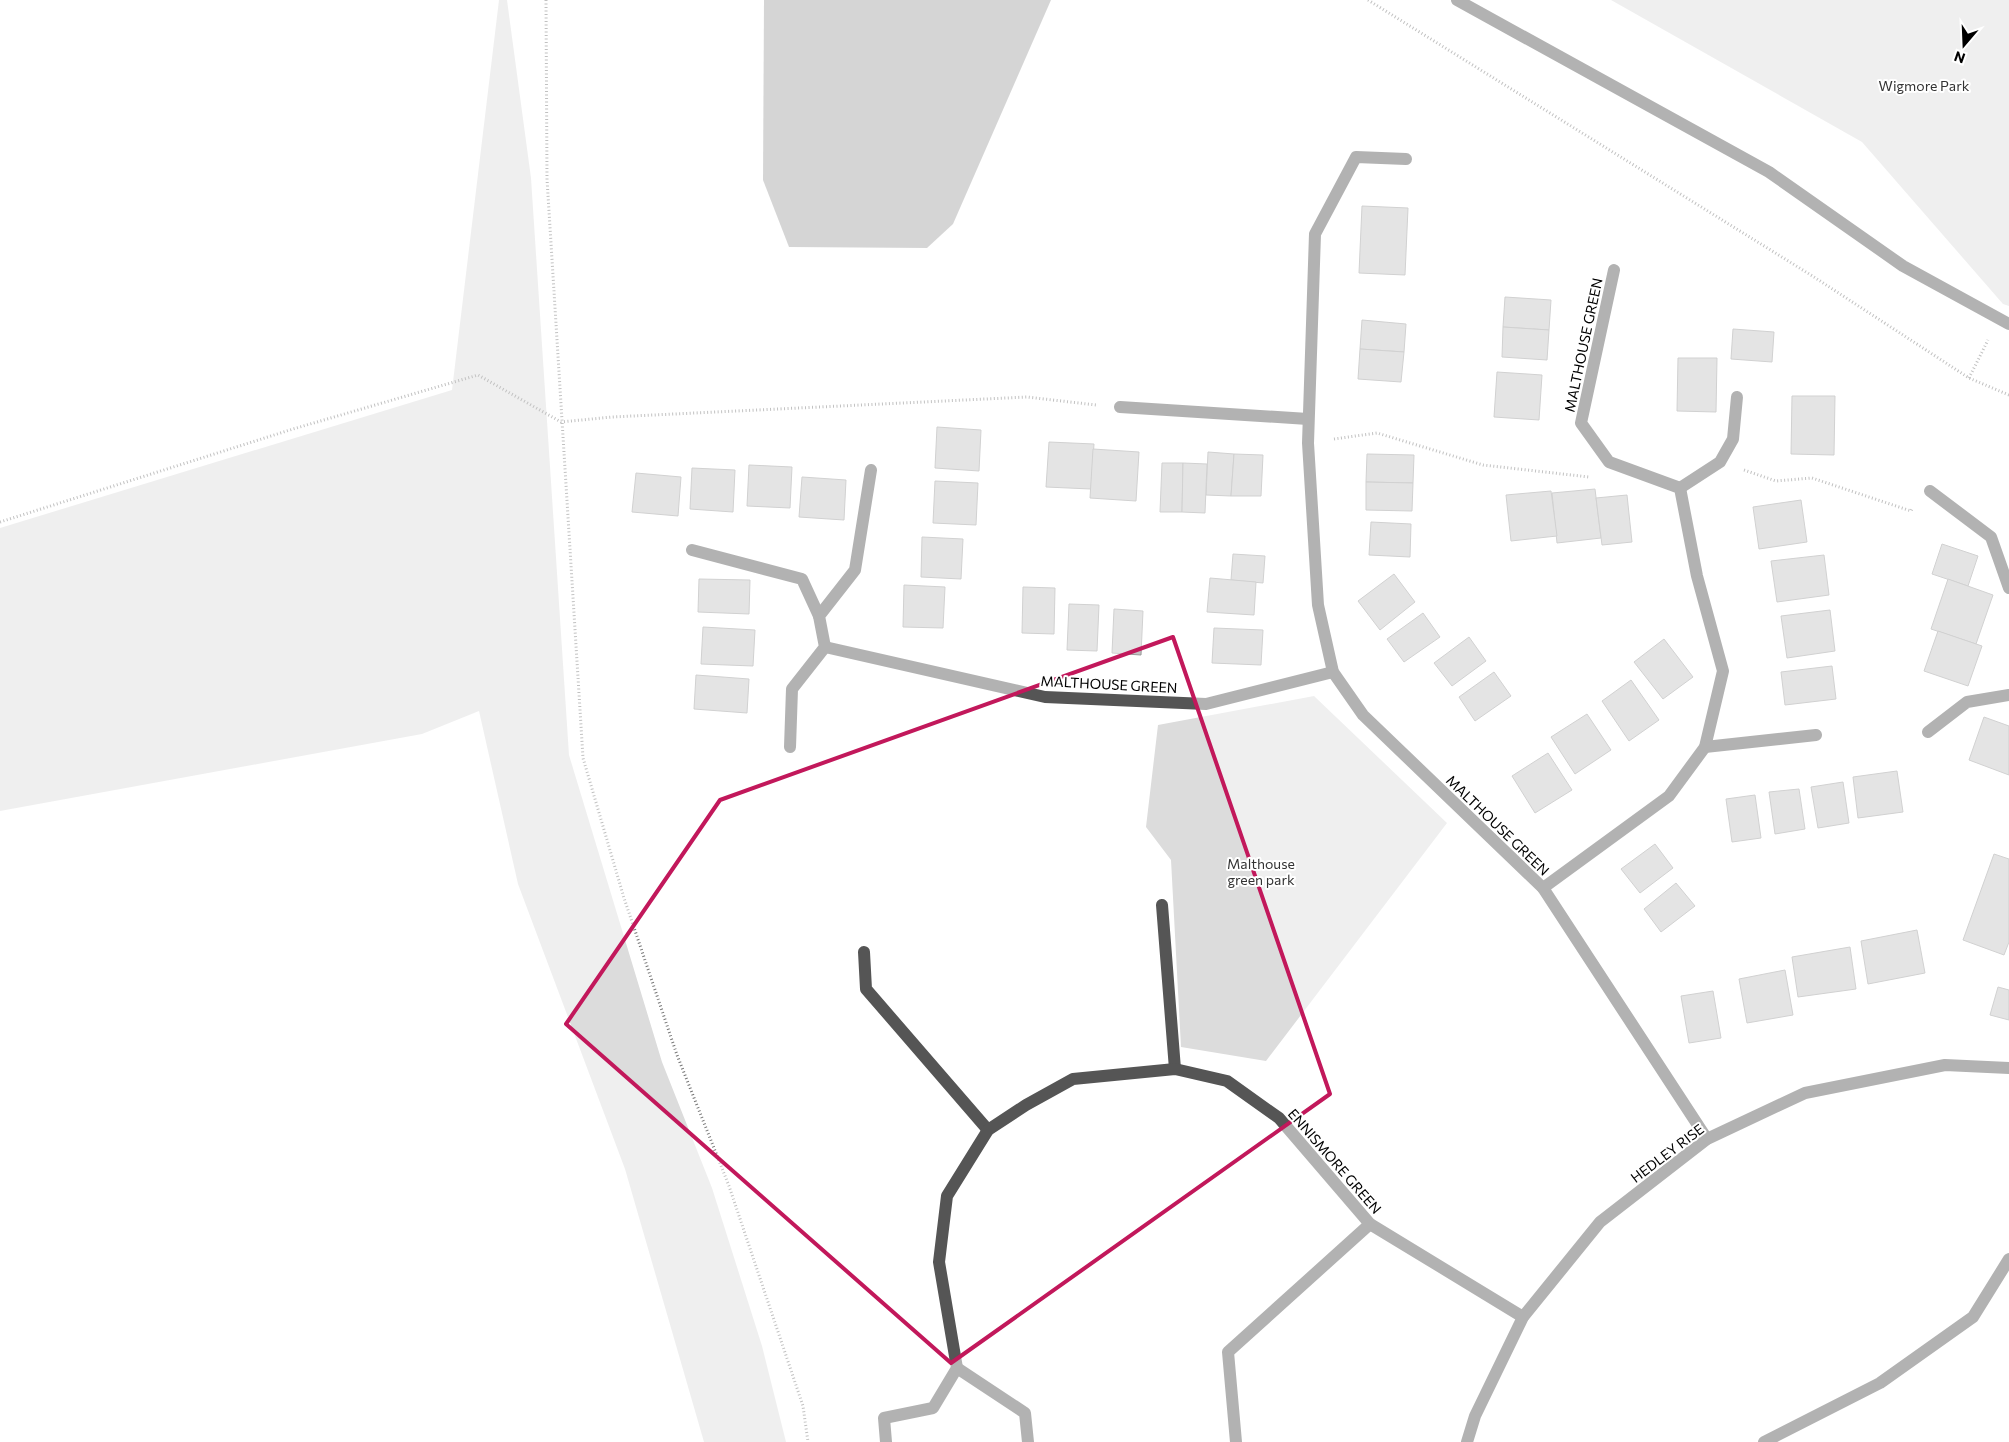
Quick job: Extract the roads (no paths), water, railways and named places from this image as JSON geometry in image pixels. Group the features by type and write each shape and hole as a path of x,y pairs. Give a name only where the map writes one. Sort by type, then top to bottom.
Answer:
{"street":[{"path":"1458,0 1770,172 1903,266 2004,322"},
{"name":"MALTHOUSE GREEN","path":"1406,159 1356,157 1315,234 1308,443 1318,605 1334,672 1363,715 1543,888 1707,1139"},
{"name":"MALTHOUSE GREEN","path":"1543,888 1669,796 1705,747 1723,671 1696,576 1680,488 1609,462 1581,422 1614,270"},
{"path":"1680,488 1720,462 1733,439 1737,398"},
{"path":"1120,408 1308,419"},
{"path":"819,616 855,570 871,470"},
{"path":"1930,491 1991,538 2009,588"},
{"path":"692,550 802,579 819,616 825,647 792,689 790,747"},
{"name":"MALTHOUSE GREEN","path":"825,647 1045,697 1206,704 1334,672"},
{"path":"1928,732 1967,702 2009,695"},
{"path":"1705,747 1816,734"},
{"path":"1162,906 1175,1069"},
{"path":"864,952 866,989 988,1130"},
{"name":"HEDLEY RISE","path":"1467,1442 1475,1416 1523,1317 1600,1222 1707,1139 1805,1093 1945,1065 2009,1068"},
{"name":"ENNISMORE GREEN","path":"958,1368 939,1262 947,1196 988,1130 1026,1105 1073,1079 1175,1069 1228,1081 1279,1118 1370,1224 1523,1317"},
{"path":"1236,1442 1228,1352 1370,1224"},
{"path":"1764,1442 1880,1383 1973,1317 2009,1259"},
{"path":"886,1442 884,1418 933,1408 958,1368 1025,1413 1028,1442"}],"park label":[{"name":"Wigmore Park","path":"1924,85"},
{"name":"Malthouse green park","path":"1261,872"}]}
